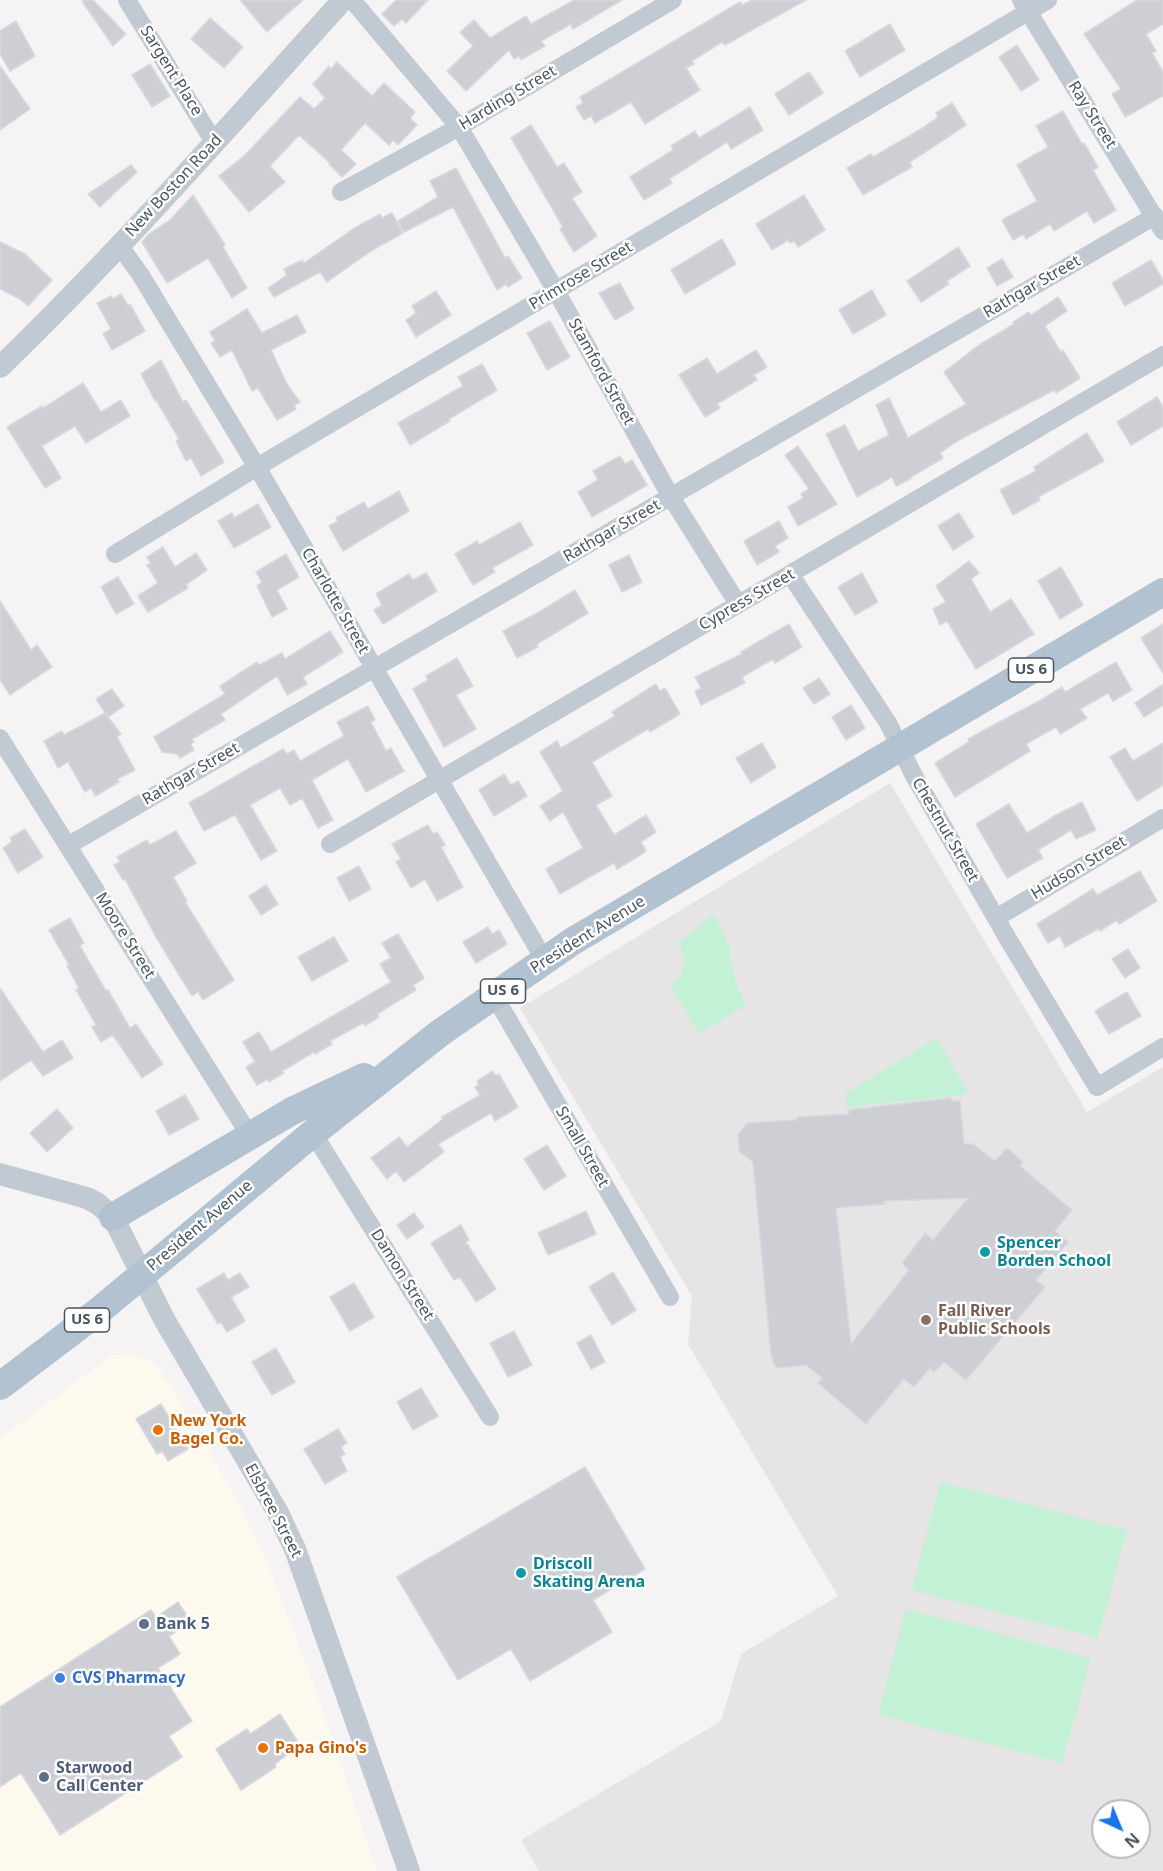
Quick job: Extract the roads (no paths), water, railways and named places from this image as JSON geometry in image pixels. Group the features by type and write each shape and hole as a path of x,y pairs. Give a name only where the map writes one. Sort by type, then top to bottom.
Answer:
{"main road":[{"name":"President Avenue","path":"0,1386 86,1321 313,1133 440,1033 573,941 1163,592"},
{"path":"113,1216 292,1111 412,1055"}],"street":[{"name":"Sargent Place","path":"127,0 214,142"},
{"name":"New Boston Road","path":"0,367 119,245 342,0"},
{"name":"Stamford Street","path":"352,0 459,127 556,291 670,497 738,604"},
{"name":"Harding Street","path":"341,192 459,127 673,0"},
{"name":"Primrose Street","path":"115,554 257,467 556,291 1025,6 1048,0"},
{"name":"Ray Street","path":"1025,6 1159,223"},
{"name":"Rathgar Street","path":"69,845 670,497 1159,223"},
{"name":"Charlotte Street","path":"119,245 140,274 257,467 545,961"},
{"name":"Cypress Street","path":"330,844 1163,356"},
{"name":"Chestnut Street","path":"790,574 888,723 996,918 1097,1087 1163,1047"},
{"name":"Moore Street","path":"0,738 250,1136"},
{"name":"Hudson Street","path":"996,918 1163,818"},
{"name":"Small Street","path":"495,997 670,1297"},
{"name":"Damon Street","path":"313,1133 490,1417"},
{"name":"Elsbree Street","path":"0,1174 87,1198 113,1216 164,1319 277,1511 295,1549 409,1871"}],"place":[{"name":"Spencer Borden School","path":"985,1252"},
{"name":"Fall River Public Schools","path":"926,1320"},
{"name":"New York Bagel Co.","path":"158,1430"},
{"name":"Driscoll Skating Arena","path":"521,1573"},
{"name":"Bank 5","path":"144,1624"},
{"name":"CVS Pharmacy","path":"60,1678"},
{"name":"Papa Gino's","path":"263,1748"},
{"name":"Starwood Call Center","path":"44,1777"}]}
